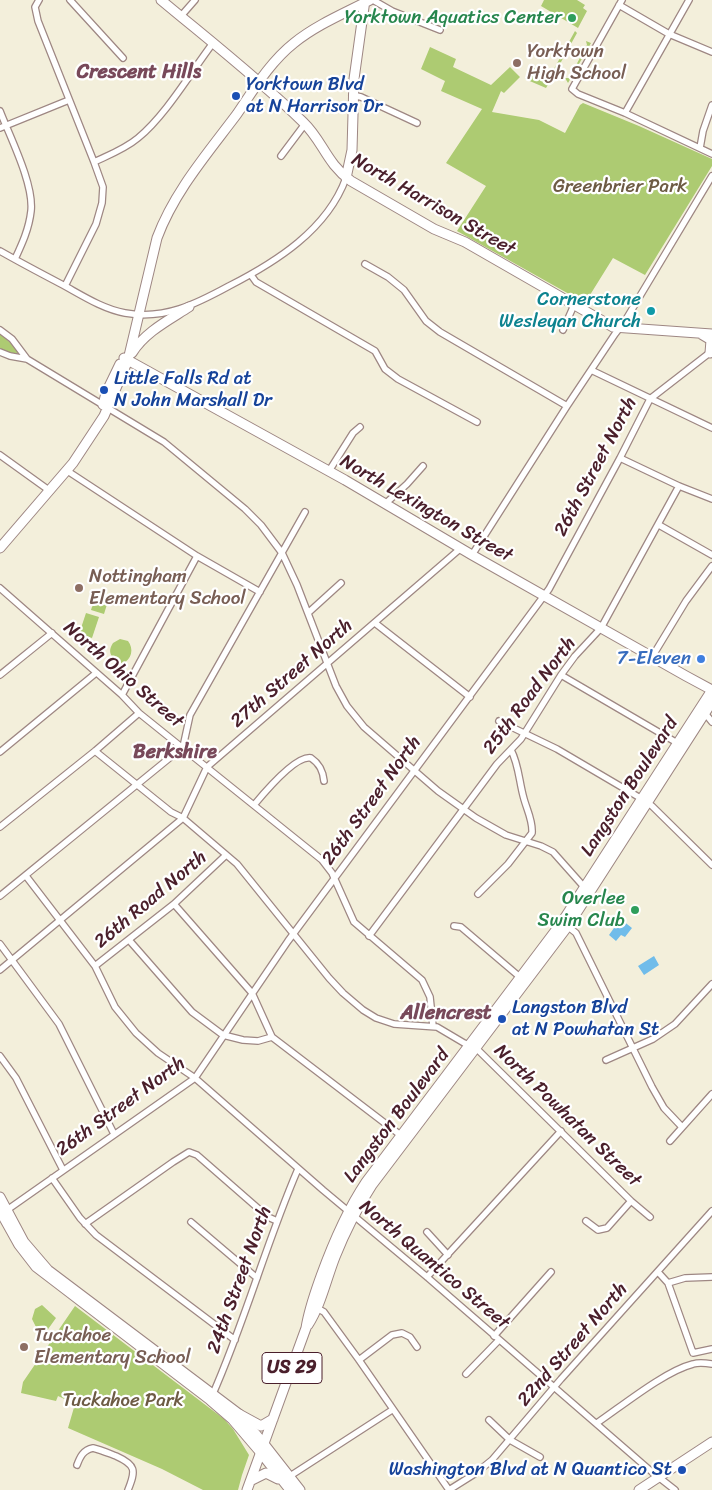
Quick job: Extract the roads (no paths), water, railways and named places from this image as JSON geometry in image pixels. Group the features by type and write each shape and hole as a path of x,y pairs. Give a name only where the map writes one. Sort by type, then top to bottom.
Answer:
{"street":[{"path":"39,0 35,7 38,21 94,162 102,188 102,203 96,224 65,286"},
{"path":"70,0 123,58"},
{"name":"North Harrison Street","path":"161,0 305,124 330,162 346,178 419,220 467,243 613,327 712,334"},
{"path":"181,16 195,0"},
{"path":"625,113 689,0"},
{"path":"366,1 440,30"},
{"path":"125,359 152,236 164,207 257,81 280,56 295,42 366,1"},
{"path":"0,548 66,470 69,460 106,406 106,393 125,359 138,344 160,326 189,307 276,260 298,242 324,216 337,198 346,178 352,150 352,95 366,1"},
{"path":"712,52 669,34 621,3 572,89 578,94 625,113 712,154"},
{"path":"94,162 119,151 138,139 155,122 213,43"},
{"path":"352,95 361,97 417,123"},
{"path":"3,127 69,100"},
{"path":"700,148 703,131 712,105"},
{"path":"0,111 3,127 30,192 32,210 27,233 15,259"},
{"path":"281,156 305,124"},
{"path":"472,555 566,406 620,328 712,176"},
{"path":"0,251 88,300 109,309 136,314 162,314 189,307"},
{"path":"365,264 388,277 404,290 426,321 440,332 566,406"},
{"path":"251,275 256,282 375,351 385,369 398,379 477,422"},
{"path":"563,330 574,305"},
{"path":"0,330 12,339 27,359"},
{"path":"699,333 711,340 711,352"},
{"path":"0,352 27,359 164,442 239,504 261,525 282,553 292,573 336,686 355,717 378,740 464,810 497,830 553,852 587,891"},
{"name":"26th Street North","path":"2,1214 195,1078 293,934 549,589 620,458 650,398 711,352"},
{"name":"North Lexington Street","path":"125,359 329,471 543,596 712,690"},
{"path":"591,370 712,428"},
{"path":"329,471 353,433 360,427"},
{"path":"0,455 50,491"},
{"path":"620,458 679,486 712,499"},
{"path":"385,504 423,466"},
{"path":"66,470 197,556 260,592"},
{"name":"25th Road North","path":"370,936 497,764 525,733 575,656 601,628 679,486"},
{"path":"0,896 183,747 190,715 305,512"},
{"path":"659,525 712,555"},
{"name":"27th Street North","path":"0,970 183,818 207,766 460,548"},
{"path":"122,695 197,556"},
{"path":"652,657 686,600 712,566"},
{"path":"308,613 341,583"},
{"name":"North Ohio Street","path":"0,588 122,695 139,713 319,858 330,870 352,919 422,979 429,995 433,1026"},
{"path":"375,623 470,697"},
{"path":"0,675 52,633"},
{"path":"0,752 96,673"},
{"path":"561,675 680,745"},
{"name":"Langston Boulevard","path":"247,1490 314,1306 338,1232 351,1213 366,1182 404,1137 565,924 702,711 712,690"},
{"name":"Langston Boulevard","path":"702,711 712,702"},
{"path":"702,711 712,722"},
{"path":"0,827 139,713"},
{"path":"498,721 581,762 645,800 712,865"},
{"path":"478,894 498,874 532,833 515,757 511,750"},
{"name":"North Powhatan Street","path":"95,751 171,812 183,818 225,856 237,864 335,986 376,1018 394,1024 439,1027 473,1047 631,1201 650,1217"},
{"path":"254,805 272,784 303,758 311,758 317,763 323,772 324,781"},
{"name":"26th Road North","path":"95,966 174,904 225,856"},
{"name":"North Quantico Street","path":"26,876 95,966 114,1007 129,1026 158,1053 195,1078 298,1169 675,1490"},
{"path":"174,904 252,993 272,1037 404,1137"},
{"path":"565,924 576,933 664,1108 682,1127"},
{"name":"Langston Boulevard","path":"473,1047 521,978 565,924"},
{"path":"454,926 462,926 521,978"},
{"path":"130,940 192,1012 223,1035 258,1042 272,1037"},
{"path":"0,944 59,1024 114,1134"},
{"path":"606,1060 653,1039 675,1024 712,984"},
{"path":"0,1056 16,1078 64,1170"},
{"path":"670,1142 712,1094"},
{"path":"427,1277 561,1131"},
{"path":"85,1224 189,1152 197,1155 268,1217 277,1221"},
{"name":"24th Street North","path":"211,1397 235,1340 277,1221 298,1169"},
{"path":"52,1178 85,1224 96,1235 129,1262 235,1340"},
{"path":"0,1197 2,1214 18,1245 36,1267 211,1397 261,1426 273,1418"},
{"path":"586,1221 598,1230 607,1228 631,1201"},
{"name":"22nd Street North","path":"449,1490 476,1473 492,1460 554,1387 712,1211"},
{"path":"191,1222 257,1278"},
{"path":"427,1232 448,1255"},
{"path":"494,1336 551,1272"},
{"path":"658,1272 668,1283 693,1353 712,1349"},
{"path":"668,1283 685,1278 712,1277"},
{"path":"314,1306 324,1312 449,1490"},
{"path":"359,1360 392,1336 402,1333 410,1338 417,1347"},
{"path":"466,1374 499,1340"},
{"path":"597,1423 664,1377 682,1367 695,1363 712,1364"},
{"path":"211,1397 261,1453 286,1479 300,1490"},
{"path":"286,1479 392,1410"},
{"path":"239,1414 264,1444 286,1479 290,1490"},
{"path":"489,1420 510,1440 540,1457"},
{"path":"639,1490 712,1442"},
{"path":"76,1466 83,1453 93,1448 127,1461 132,1468 133,1475 128,1490"},
{"path":"252,1480 267,1473 286,1479"}],"water":[{"path":"618,917 632,928 625,937 621,935 616,941 609,935 614,928 611,926"},
{"path":"654,956 659,965 644,975 638,966"}],"place":[{"name":"Yorktown Aquatics Center","path":"572,18"},
{"name":"Yorktown High School","path":"517,63"},
{"name":"Yorktown Blvd at N Harrison Dr","path":"236,96"},
{"name":"Cornerstone Wesleyan Church","path":"651,311"},
{"name":"Little Falls Rd at N John Marshall Dr","path":"104,390"},
{"name":"Nottingham Elementary School","path":"79,588"},
{"name":"7-Eleven","path":"701,659"},
{"name":"Overlee Swim Club","path":"635,910"},
{"name":"Langston Blvd at N Powhatan St","path":"502,1019"},
{"name":"Tuckahoe Elementary School","path":"24,1347"},
{"name":"Washington Blvd at N Quantico St","path":"682,1470"}],"district":[{"name":"Crescent Hills","path":"139,73"},
{"name":"Berkshire","path":"175,753"},
{"name":"Allencrest","path":"446,1014"}],"park label":[{"name":"Greenbrier Park","path":"620,187"},
{"name":"Tuckahoe Park","path":"123,1401"}]}
